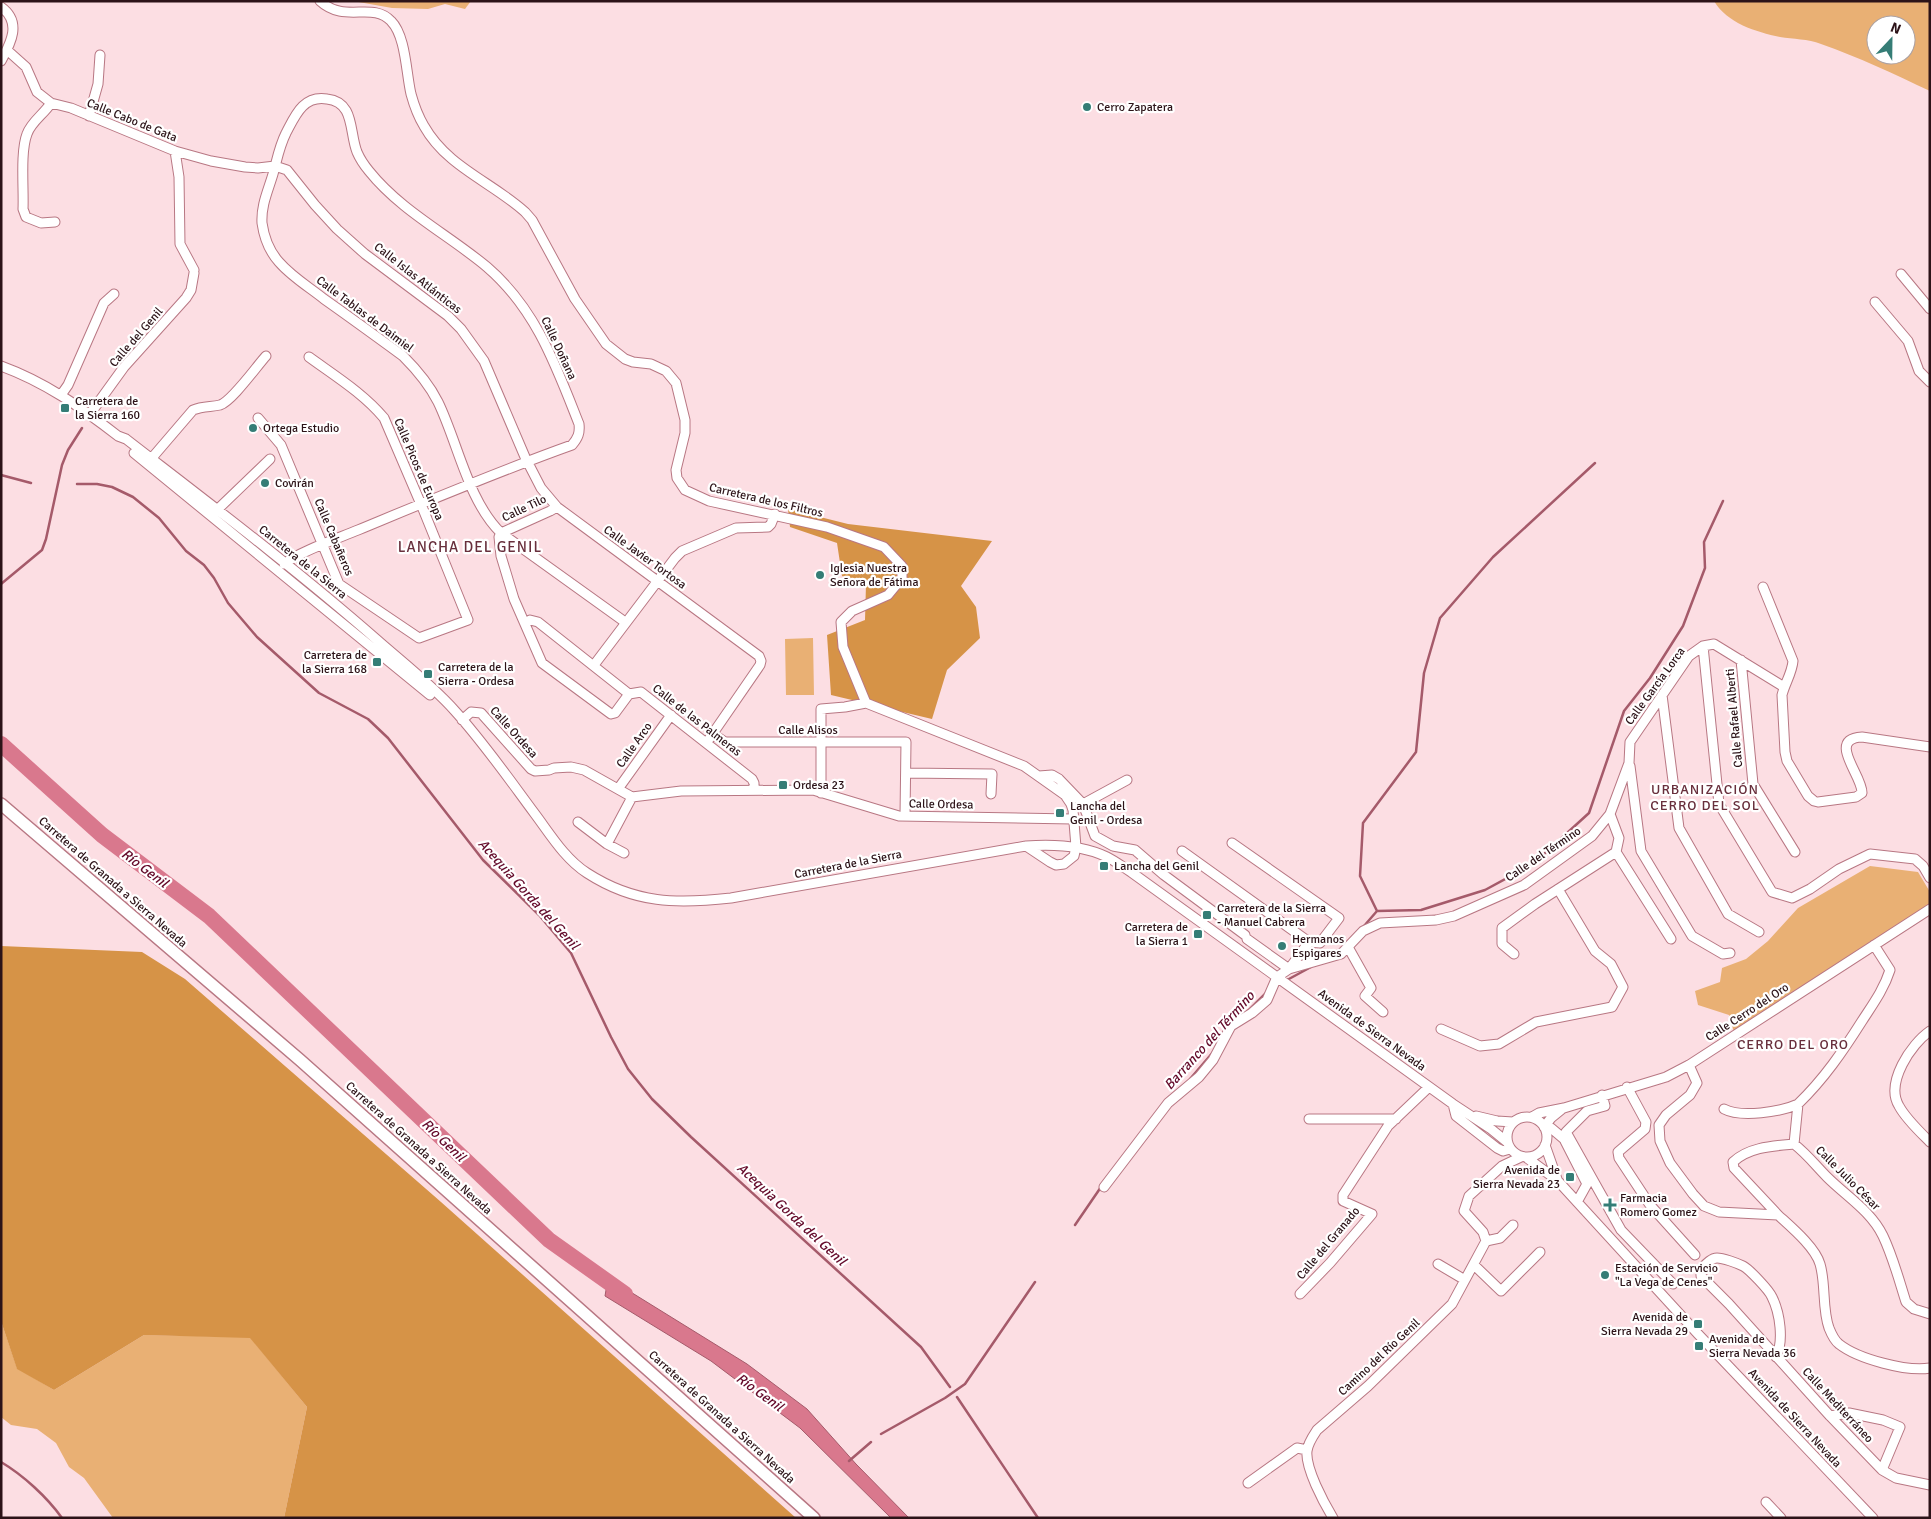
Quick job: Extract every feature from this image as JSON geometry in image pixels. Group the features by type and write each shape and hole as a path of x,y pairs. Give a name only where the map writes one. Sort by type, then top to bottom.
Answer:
{"main road":[{"name":"Carretera de Granada a Sierra Nevada","path":"1,804 300,1060 814,1518"}],"street":[{"name":"Carretera de los Filtros","path":"320,1 340,12 376,12 392,22 401,38 411,96 424,127 433,139 456,163 525,212 575,299 606,344 625,360 659,367 672,376 681,398 685,420 683,444 676,464 677,478 681,484 695,495 709,501 827,527 884,547 902,566 902,578 888,595 852,611 841,622 843,647 866,703"},
{"path":"1,8 9,14 14,27 13,36 1,61"},
{"path":"7,50 26,67 37,92 51,103 31,126 27,135 24,147 23,210 26,218 41,223 55,222"},
{"path":"89,116 98,84 100,54"},
{"name":"Calle Doñana","path":"275,166 279,147 296,112 303,105 319,98 336,101 348,114 356,151 362,163 373,176 388,192 488,268 519,301 543,336 580,430 576,441 572,445 420,504 324,544 284,564"},
{"name":"Calle Cabo de Gata","path":"51,103 71,108 175,151 211,161 245,167 275,166"},
{"name":"Calle del Genil","path":"90,414 124,367 191,290 194,271 180,244 179,177 175,151"},
{"name":"Calle Islas Atlánticas","path":"275,166 287,170 315,206 365,254 448,316 461,329 484,360 529,461"},
{"name":"Calle Tablas de Daimiel","path":"275,166 262,211 262,224 271,251 288,272 403,356 417,370 429,386 438,403 470,485 482,510 492,524 501,533 625,622"},
{"path":"1901,274 1930,309"},
{"path":"61,395 104,303 114,294"},
{"path":"1875,302 1908,341 1919,371 1930,382"},
{"path":"151,459 193,410 200,406 220,405 228,400 266,356"},
{"name":"Calle Picos de Europa","path":"309,357 360,394 384,418 468,620 419,638"},
{"name":"Carretera de la Sierra","path":"1,366 32,379 61,395 90,414 118,436 126,439 343,611 456,712 493,757 572,861 601,882 644,898 668,902 692,902 731,898 1026,846 1047,844 1076,847 1108,857 1277,977"},
{"name":"Calle Cabañeros","path":"258,418 324,544 339,584 419,638"},
{"name":"Carretera de la Sierra","path":"118,436 122,443 130,450 318,602 453,715 462,720"},
{"path":"217,510 276,452"},
{"name":"Calle Javier Tortosa","path":"529,461 541,488 556,507 759,656 760,665 713,734"},
{"name":"Calle Tilo","path":"501,533 556,507"},
{"path":"594,665 625,622 682,551 736,528 768,527 774,514"},
{"path":"501,533 499,538 501,556 514,598 542,663 611,714 615,713 629,694"},
{"path":"244,542 258,548 273,560 284,564 289,573 309,590 318,602"},
{"path":"1763,587 1793,657 1793,668 1784,687 1782,701 1786,757 1808,796 1818,802 1856,797 1862,793 1861,786 1846,752 1847,745 1853,738 1862,737 1930,747"},
{"name":"Calle de las Palmeras","path":"525,623 530,620 538,622 629,694 641,692 752,779 754,789"},
{"name":"Calle García Lorca","path":"1610,814 1629,763 1630,742 1689,656 1703,646 1714,644 1784,687"},
{"path":"1703,646 1719,804 1772,892 1792,898 1810,890 1839,869 1870,854 1914,859 1923,866 1930,878"},
{"name":"Calle Rafael Alberti","path":"1741,660 1753,784 1795,852"},
{"path":"1662,695 1679,828 1728,914 1759,932"},
{"path":"821,793 821,709 845,708 866,703 1024,766 1065,795 1071,804 1076,847 1074,856 1070,861 1056,865 1026,846"},
{"name":"Calle Ordesa","path":"462,720 471,712 481,713 531,769 535,771 571,767 598,777 632,798 681,790 813,790 899,816 1054,818 1072,820"},
{"name":"Calle Arco","path":"618,789 671,715"},
{"path":"707,742 713,734"},
{"name":"Calle Alisos","path":"713,734 725,742 906,742 906,773"},
{"path":"1629,763 1641,851 1692,936 1723,954 1730,953"},
{"path":"906,816 906,773 992,774 991,794"},
{"path":"1038,776 1052,775 1059,779 1083,804 1095,836 1113,846 1135,850 1164,875 1289,969"},
{"path":"1083,804 1127,780"},
{"path":"607,844 632,798"},
{"path":"1610,814 1619,838 1616,852 1671,939"},
{"name":"Calle del Término","path":"1289,969 1341,954 1363,931 1380,923 1436,920 1454,916 1524,885 1592,836 1610,814"},
{"path":"578,822 607,844 624,853"},
{"path":"1182,851 1309,942 1320,943 1339,918 1232,842"},
{"path":"1514,954 1502,944 1502,928 1616,852"},
{"path":"1442,1029 1480,1046 1499,1044 1536,1022 1612,1007 1623,987 1611,964 1595,951 1558,889"},
{"name":"Calle Cerro del Oro","path":"1532,1117 1550,1110 1564,1108 1666,1077 1689,1065 1930,909"},
{"path":"1104,1186 1168,1103 1199,1077 1213,1060 1232,1026 1267,1000 1277,977 1289,969 1309,942"},
{"path":"1724,1109 1743,1114 1788,1109 1798,1104 1820,1082 1836,1061 1885,985 1890,970 1874,945"},
{"path":"1348,948 1371,988 1364,996 1383,1012"},
{"name":"Avenida de Sierra Nevada","path":"1277,977 1429,1087 1471,1115 1509,1147 1503,1151 1497,1148 1456,1116 1453,1104"},
{"path":"1930,1031 1912,1048 1900,1070 1895,1086 1898,1104 1930,1142"},
{"path":"1689,1065 1697,1084 1690,1095 1666,1115 1659,1125 1660,1141 1670,1163 1704,1206 1719,1212 1778,1215"},
{"name":"Calle del Granado","path":"1300,1294 1330,1263 1372,1214 1344,1201 1342,1195 1388,1126 1429,1087"},
{"path":"1628,1087 1646,1122 1644,1128 1618,1152 1619,1158 1650,1205 1695,1255"},
{"path":"1602,1095 1605,1106 1587,1111 1566,1132 1621,1230 1673,1284"},
{"path":"1798,1104 1794,1144 1769,1146 1740,1155 1733,1162 1734,1168 1814,1253 1820,1263 1829,1328 1838,1343 1852,1352 1891,1366 1921,1370 1930,1368"},
{"name":"Calle Cerro del Oro","path":"1545,1127 1551,1118 1564,1108"},
{"name":"Avenida de Sierra Nevada","path":"1471,1115 1513,1122"},
{"path":"1502,1166 1509,1147 1508,1131 1513,1122 1522,1117 1532,1117 1540,1120 1545,1127 1547,1137 1545,1145 1538,1154 1524,1157 1502,1166 1469,1196 1465,1204 1464,1211 1483,1232 1486,1240 1500,1238 1512,1225"},
{"path":"1309,1119 1396,1119"},
{"path":"1545,1127 1551,1128 1564,1139 1587,1184 1577,1202"},
{"name":"Calle Julio César","path":"1794,1144 1873,1221 1882,1234 1906,1302 1914,1309 1930,1314"},
{"name":"Avenida de Sierra Nevada","path":"1545,1145 1557,1180"},
{"path":"1509,1147 1524,1157"},
{"name":"Avenida de Sierra Nevada","path":"1524,1157 1557,1180 1698,1334 1873,1518"},
{"name":"Camino del Río Genil","path":"1307,1450 1311,1439 1318,1430 1368,1386 1452,1304 1486,1240"},
{"path":"1474,1265 1500,1291 1540,1252"},
{"name":"Calle Mediterráneo","path":"1776,1357 1780,1348 1780,1332 1776,1306 1771,1294 1744,1266 1716,1258 1709,1262 1701,1269 1701,1276 1830,1416 1882,1470"},
{"path":"1438,1264 1465,1280"},
{"path":"1830,1416 1848,1413 1883,1420 1900,1427 1882,1470 1896,1478 1930,1485"},
{"path":"1248,1483 1297,1448 1307,1450 1307,1460 1319,1491 1333,1518"},
{"path":"1766,1502 1781,1518"}],"shaded area":[{"path":"353,1 471,1 465,9 445,4 428,9 392,8"},
{"path":"1714,1 1930,1 1930,91 1873,65 1916,65 1916,15 1866,15 1866,62 1816,42 1780,37 1752,29 1726,15"},
{"path":"788,509 848,524 992,541 961,586 976,607 980,638 947,670 932,719 831,695 827,635 865,620 866,584 842,576 837,543 790,527"},
{"path":"813,638 814,695 786,695 785,639"},
{"path":"1870,866 1918,872 1930,892 1930,905 1734,1032 1729,1015 1698,1005 1695,991 1720,982 1722,968 1746,959 1768,941 1798,908"},
{"path":"1,946 142,952 185,979 441,1202 796,1518 284,1518 307,1407 250,1338 144,1335 54,1390 17,1369 1,1321"},
{"path":"1,1321 17,1368 54,1390 144,1335 250,1337 307,1407 284,1518 113,1518 84,1478 69,1467 56,1443 37,1429 11,1425 1,1417"}],"water":[{"path":"608,1278 747,1364 807,1409 856,1464 909,1518 891,1518 800,1428 711,1361 605,1296"}],"waterway":[{"path":"1,584 42,550 62,465 68,450 82,428"},
{"path":"1377,911 1360,876 1363,823 1416,752 1424,673 1440,618 1493,557 1595,463"},
{"name":"Acequia Gorda del Genil","path":"1,475 31,483"},
{"name":"Acequia Gorda del Genil","path":"77,484 97,484 112,487 133,497 159,518 186,551 204,565 214,578 228,603 257,637 319,693 368,719 388,738 483,860 539,915 571,953 628,1069 652,1099 691,1137 921,1347 950,1387"},
{"name":"Barranco del Término","path":"1364,926 1377,911 1421,910 1485,890 1533,864 1589,813 1624,711 1650,678 1683,626 1705,568 1704,542 1723,501"},
{"name":"Río Genil","path":"1,744 102,835 209,916 549,1240 625,1294"},
{"name":"Barranco del Término","path":"1276,986 1311,967"},
{"name":"Barranco del Término","path":"1247,1012 1269,990"},
{"name":"Barranco del Término","path":"1190,1079 1214,1051"},
{"name":"Barranco del Término","path":"1075,1225 1101,1187"},
{"name":"Barranco del Término","path":"881,1434 945,1398 965,1384 1035,1282"},
{"name":"Acequia Gorda del Genil","path":"957,1397 1038,1518"},
{"name":"Barranco del Término","path":"849,1461 871,1442"},
{"path":"1,1462 34,1487 62,1518"}],"place":[{"name":"Cerro Zapatera","path":"1087,107"},
{"name":"Carretera de la Sierra 160","path":"65,408"},
{"name":"Ortega Estudio","path":"253,428"},
{"name":"Covirán","path":"265,483"},
{"name":"Iglesia Nuestra Señora de Fátima","path":"820,575"},
{"name":"Carretera de la Sierra 168","path":"377,662"},
{"name":"Carretera de la Sierra - Ordesa","path":"428,674"},
{"name":"Ordesa 23","path":"783,785"},
{"name":"Lancha del Genil - Ordesa","path":"1060,813"},
{"name":"Lancha del Genil","path":"1104,866"},
{"name":"Carretera de la Sierra - Manuel Cabrera","path":"1207,915"},
{"name":"Carretera de la Sierra 1","path":"1198,934"},
{"name":"Hermanos Espigares","path":"1282,946"},
{"name":"Avenida de Sierra Nevada 23","path":"1570,1177"},
{"name":"Farmacia Romero Gomez","path":"1610,1205"},
{"name":"Estación de Servicio \"La Vega de Cenes\"","path":"1605,1275"},
{"name":"Avenida de Sierra Nevada 29","path":"1698,1324"},
{"name":"Avenida de Sierra Nevada 36","path":"1699,1346"}],"district":[{"name":"LANCHA DEL GENIL","path":"470,547"},
{"name":"URBANIZACIÓN CERRO DEL SOL","path":"1705,798"},
{"name":"CERRO DEL ORO","path":"1793,1044"}]}
